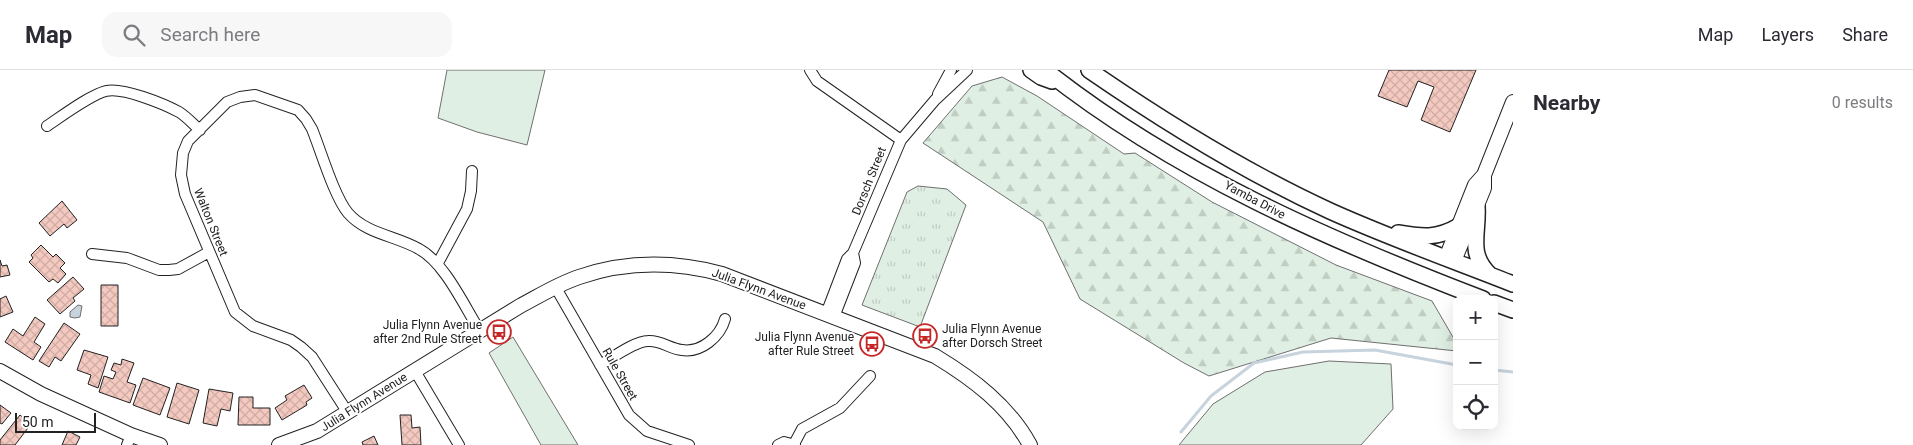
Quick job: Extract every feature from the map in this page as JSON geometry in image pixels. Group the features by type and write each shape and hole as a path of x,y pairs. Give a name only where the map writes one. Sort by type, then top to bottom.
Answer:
{"main road":[{"path":"1031,70 1041,77 1063,84"},
{"name":"Yamba Drive","path":"1045,70 1137,135 1258,202 1320,233 1473,295"},
{"name":"Yamba Drive","path":"1089,70 1206,146 1276,184 1330,211 1372,229"},
{"path":"1477,206 1478,218 1475,248 1482,268 1490,274"},
{"path":"1372,229 1427,236 1440,235 1458,226"},
{"path":"1372,229 1513,284"},
{"path":"1440,282 1450,259"},
{"path":"1498,304 1513,310"}],"street":[{"path":"810,70 817,82 899,144"},
{"name":"Dorsch Street","path":"935,100 951,70"},
{"name":"Dorsch Street","path":"830,315 855,263 854,253 899,144 935,100 967,70"},
{"path":"47,126 95,96 106,91 116,90 181,113 200,130"},
{"name":"Walton Street","path":"348,412 312,357 301,347 291,340 253,326 235,312 185,194 181,175 183,153 188,141 227,102 240,96 255,95 298,110 312,129 340,202 348,214 376,232 419,248 438,263 480,331"},
{"path":"1450,259 1458,226 1475,185 1484,175 1513,102"},
{"path":"438,263 467,209 472,191 472,171"},
{"path":"1450,259 1477,206 1484,188 1484,175"},
{"path":"92,254 127,258 159,270 169,270 178,269 209,252"},
{"name":"Julia Flynn Avenue","path":"279,445 317,431 520,306 578,278 641,264 670,264 696,267 722,274 935,356 965,374 988,392 1012,417 1028,444"},
{"name":"Rule Street","path":"556,288 630,415 647,431 689,445"},
{"path":"600,365 641,342 661,342 681,350 697,349 712,340 725,319"},
{"path":"0,371 129,440 160,445"},
{"path":"415,371 459,445"},
{"path":"778,445 784,442 795,444 802,429 840,408 870,376"}],"green space":[{"path":"447,70 545,70 527,145 477,132 438,118"},
{"path":"1002,77 1037,96 1124,154 1135,153 1212,202 1336,265 1432,301 1453,337 1453,351 1331,338 1209,376 1184,363 1080,299 1043,222 923,143 972,86"},
{"path":"918,186 947,189 966,205 920,327 862,305 907,192"},
{"path":"513,337 578,445 541,445 489,353"},
{"path":"1329,361 1391,364 1393,409 1361,445 1179,445 1213,404 1265,372"}],"water":[{"path":"78,305 82,306 80,317 70,317 70,312"}],"building":[{"path":"1389,70 1476,70 1450,132 1421,120 1434,87 1418,81 1407,107 1378,96"},
{"path":"62,201 77,220 67,228 64,224 50,236 39,223"},
{"path":"41,245 53,257 56,254 65,263 60,268 66,274 58,283 53,279 49,282 29,262 33,258 31,255"},
{"path":"0,260 2,266 7,265 10,275 0,277"},
{"path":"73,277 84,289 73,298 75,301 60,314 47,300"},
{"path":"101,285 118,285 118,326 101,326"},
{"path":"6,296 13,312 0,317 0,299"},
{"path":"35,317 45,324 34,342 41,347 33,360 5,342 13,329 23,336"},
{"path":"64,323 80,334 61,361 55,357 49,367 39,361"},
{"path":"84,350 108,357 98,388 88,384 91,375 77,370"},
{"path":"122,359 134,363 127,382 136,385 130,403 99,392 104,376 113,379 116,372 111,370 114,363 121,365"},
{"path":"143,378 170,388 160,415 133,405"},
{"path":"177,383 199,390 189,424 167,417"},
{"path":"304,385 312,398 306,402 307,405 282,420 275,408 287,400 285,396"},
{"path":"209,389 233,393 230,411 221,409 217,426 203,423"},
{"path":"239,397 253,397 253,408 270,408 270,425 238,425"},
{"path":"0,405 11,413 2,424 0,423"},
{"path":"20,415 31,424 15,445 0,445 0,440"},
{"path":"400,415 411,415 412,428 420,427 421,445 402,445"},
{"path":"68,431 80,437 76,445 62,445"},
{"path":"374,436 378,445 363,445 362,442"}],"waterway":[{"path":"1181,432 1211,396 1254,363 1303,352 1375,350 1453,364"},
{"path":"1498,370 1513,372"}],"place":[{"name":"Julia Flynn Avenue after 2nd Rule Street","path":"499,332"},
{"name":"Julia Flynn Avenue after Dorsch Street","path":"925,336"},
{"name":"Julia Flynn Avenue after Rule Street","path":"872,344"}]}
